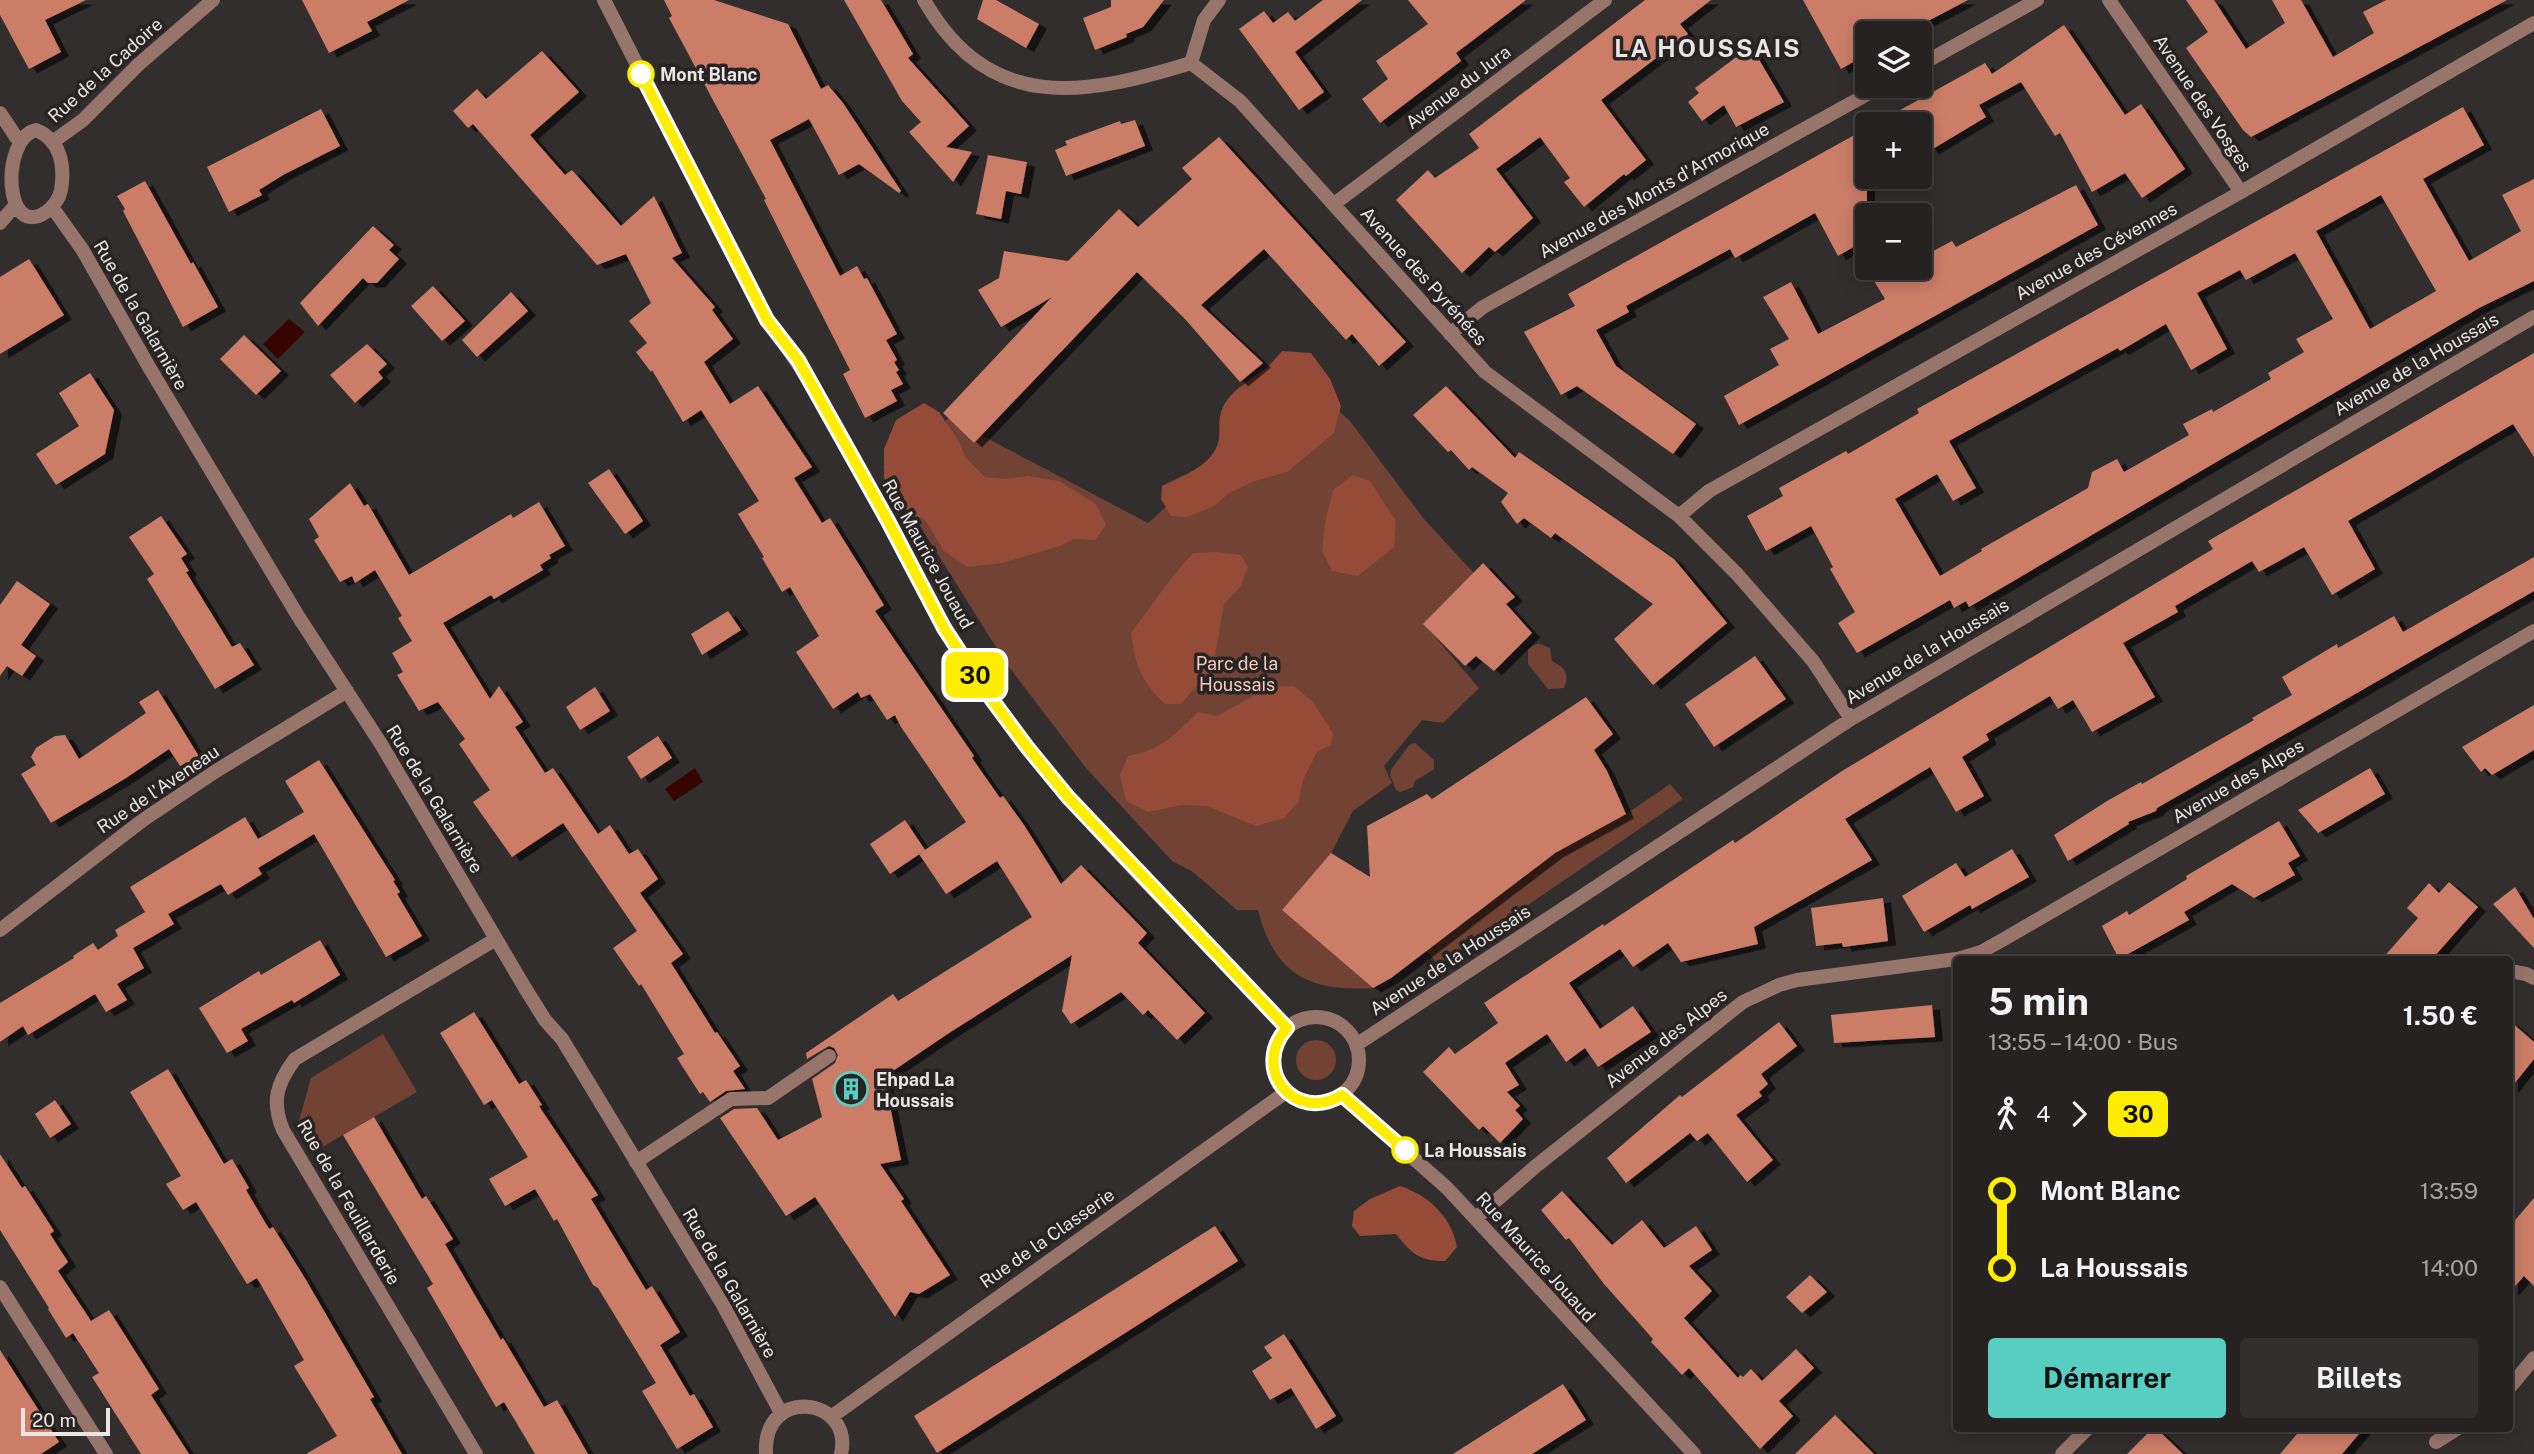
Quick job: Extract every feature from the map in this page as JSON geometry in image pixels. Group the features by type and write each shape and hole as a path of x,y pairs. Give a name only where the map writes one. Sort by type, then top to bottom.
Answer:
{"street":[{"name":"Rue de la Cadoire","path":"54,141 83,120 139,64 213,0"},
{"name":"Rue Maurice Jouaud","path":"604,0 767,320 798,360 944,628 984,689 1068,797 1287,1028"},
{"path":"924,0 939,26 960,48 1005,78 1030,85 1062,89 1135,80 1191,62 1204,20 1219,0"},
{"name":"Avenue du Jura","path":"1335,204 1605,0"},
{"path":"1932,58 2037,0"},
{"name":"Avenue des Vosges","path":"2109,0 2241,192"},
{"name":"Avenue des Cévennes","path":"1679,516 1721,484 2241,192 2534,23"},
{"name":"Avenue des Pyrénées","path":"1191,62 1240,102 1485,372 1679,516 1737,573 1813,661 1851,719"},
{"name":"Avenue des Monts d'Armorique","path":"1450,334 1483,307 1860,98"},
{"path":"0,113 16,137"},
{"path":"36,131 46,134 54,141 61,156 62,179 58,200 42,214 20,214 3,191 5,154 9,144 25,132 36,131"},
{"name":"Rue de la Galarnière","path":"52,207 82,249 290,604 347,691 545,1020 562,1039 723,1305 781,1413"},
{"path":"0,223 13,208"},
{"name":"Avenue de la Houssais","path":"1356,1045 1851,719 2534,317"},
{"name":"Avenue des Alpes","path":"1967,956 1981,952 2006,938 2534,631"},
{"name":"Rue de l'Aveneau","path":"0,930 143,820 216,771 347,691"},
{"name":"Rue de la Feuillarderie","path":"476,1454 276,1114 277,1091 283,1076 295,1059 496,939"},
{"name":"Avenue des Alpes","path":"1476,1219 1546,1158 1743,1002 1797,980 1953,960"},
{"path":"2513,972 2534,978"},
{"path":"1322,1018 1339,1024 1356,1045 1358,1069 1353,1084 1334,1100 1317,1104 1301,1101 1286,1092 1277,1079 1273,1064 1278,1041 1287,1028 1303,1019 1322,1018"},
{"path":"636,1162 731,1099 768,1098 829,1056"},
{"name":"Rue de la Classerie","path":"831,1417 1286,1092"},
{"name":"Rue Maurice Jouaud","path":"1342,1095 1420,1164 1476,1219 1694,1454"},
{"path":"0,1287 106,1454"},
{"path":"2513,1383 2534,1358"},
{"path":"766,1454 765,1439 770,1424 781,1413 794,1407 810,1406 831,1417 841,1435 841,1454"},
{"path":"2062,1454 2084,1432"},
{"path":"2436,1442 2452,1432"}],"green space":[{"name":"Parc de la Houssais","path":"1295,372 1350,421 1424,519 1482,582 1424,624 1479,688 1443,723 1422,720 1384,766 1392,783 1353,811 1331,853 1282,910 1373,988 1330,987 1298,975 1274,950 1258,910 1237,910 1193,872 1172,861 1086,768 1006,663 883,467 949,418 974,443 981,435 1148,523 1210,467"},
{"path":"1538,643 1550,648 1552,661 1565,672 1564,688 1548,689 1528,664 1528,649"},
{"path":"1415,743 1434,760 1434,769 1415,781 1413,787 1400,792 1396,790 1390,775 1391,770 1409,745"},
{"path":"1670,784 1683,799 1439,966 1427,951 1555,853 1626,814"},
{"path":"383,1034 417,1092 317,1150 299,1121 311,1078"},
{"path":"1316,1040 1324,1041 1330,1046 1335,1052 1335,1068 1330,1074 1324,1079 1316,1080 1308,1079 1302,1074 1297,1068 1296,1060 1297,1052 1302,1046 1308,1041"}],"shaded area":[{"path":"289,319 305,332 278,359 263,344"},
{"path":"1282,351 1311,353 1330,379 1341,406 1334,433 1287,472 1255,481 1229,493 1214,506 1188,517 1171,516 1161,499 1162,486 1196,468 1211,456 1219,439 1220,415 1227,401"},
{"path":"924,403 939,412 958,440 966,458 985,477 1006,479 1028,476 1059,481 1096,504 1106,525 1095,540 1074,539 1060,546 1002,563 967,567 944,551 925,520 900,508 884,478 884,449 896,420"},
{"path":"1353,475 1370,481 1396,521 1394,547 1358,576 1332,571 1322,551 1325,522 1333,490"},
{"path":"1193,553 1241,555 1248,567 1241,586 1224,604 1213,667 1181,704 1165,704 1140,672 1131,633"},
{"path":"1294,686 1313,702 1333,733 1331,745 1317,752 1303,780 1299,801 1284,818 1256,826 1207,806 1182,805 1148,812 1126,801 1120,775 1128,756 1159,746 1198,712 1217,716 1269,687"},
{"path":"695,768 703,782 674,801 665,789"},
{"path":"1400,1186 1429,1201 1450,1226 1457,1247 1445,1261 1422,1258 1396,1234 1360,1236 1352,1226 1354,1211 1370,1199"}],"building":[{"path":"0,0 86,0 45,20 61,52 29,69 0,15"},
{"path":"302,0 409,0 367,22 372,31 329,53"},
{"path":"664,0 714,0 788,24 821,89 828,85 843,103 901,191 899,193 859,164 839,175 809,119 770,140 840,276 857,266 864,279 867,278 897,334 886,340 897,360 894,362 899,370 896,372 903,384 891,390 897,401 865,418 843,374 850,370 764,200 766,199 669,18 672,16"},
{"path":"844,0 881,0 913,54 908,58 969,126 946,147 972,152 953,182 909,132 921,122 902,101"},
{"path":"983,0 996,0 1039,24 1026,48 977,19"},
{"path":"1111,0 1164,0 1143,27 1126,34 1127,37 1095,50 1083,18 1111,7"},
{"path":"1323,0 1362,0 1295,52 1324,92 1299,110 1239,29 1264,11 1273,23 1288,12 1295,21"},
{"path":"1408,0 1526,0 1456,53 1461,61 1380,123 1362,99 1388,79 1376,61 1428,24"},
{"path":"1645,0 1711,0 1680,24 1688,34 1601,100 1646,160 1626,176 1624,174 1584,207 1564,182 1570,178 1540,137 1496,169 1533,218 1495,252 1489,247 1462,273 1396,200 1428,170 1435,178 1479,148 1469,134"},
{"path":"1803,0 1968,0 1928,21 1855,21 1855,61 1841,69"},
{"path":"2186,0 2214,0 2246,49 2285,23 2272,0 2301,0 2333,57 2374,33 2363,12 2386,0 2507,0 2251,137 2243,130 2186,48 2208,32"},
{"path":"2064,25 2125,115 2141,104 2185,169 2142,198 2125,173 2092,192 2060,133 2055,136 2021,82 1979,105 1986,117 1932,149 1932,112 1897,112 1922,98 1932,98 1932,92 1985,63 1992,74"},
{"path":"1751,46 1784,102 1736,127 1724,105 1702,121 1688,102 1699,93 1695,88"},
{"path":"542,51 579,92 530,135 565,175 572,170 621,226 654,196 682,253 672,258 715,307 712,310 733,339 704,362 730,404 758,386 812,467 794,478 822,523 830,518 884,605 875,611 974,756 972,758 1000,798 1003,796 1024,825 1061,884 1081,865 1147,933 1138,943 1205,1013 1177,1040 1148,1010 1143,1015 1121,992 1071,1024 1062,1011 1072,955 884,1077 901,1160 880,1164 950,1275 919,1294 910,1292 895,1317 815,1197 786,1216 720,1118 734,1109 757,1108 778,1140 822,1117 812,1079 835,1063 838,1055 834,1048 829,1046 807,1059 806,1053 893,994 898,1001 1032,917 997,861 946,894 919,854 890,874 870,844 905,820 925,850 966,822 895,715 887,720 870,694 861,698 858,692 833,709 796,652 819,636 790,587 782,592 738,514 759,501 701,410 683,422 652,370 651,372 636,352 647,343 629,321 651,303 626,254 597,265 473,124 468,128 453,111 477,89 486,99"},
{"path":"2463,107 2484,145 2423,179 2469,261 2521,231 2502,195 2534,179 2534,281 2479,308 1969,607 1966,601 1954,608 1950,600 1857,653 1838,623 1855,612 1830,569 1833,567 1811,526 1766,551 1747,516 1783,496 1779,488 1846,451 1848,454 1919,413 1917,409","holes":["2381,195 2436,291 2370,329 2316,231","2295,253 2333,319 2296,339 2304,352 2268,373 2271,379 2213,412 2212,409 2183,424 2189,435 2124,472 2117,459 2092,472 2088,488 1981,549 1982,551 1940,576 1895,499 1937,474 1953,501 1976,488 1949,441 2166,324 2191,370 2227,349 2197,293 2240,270 2246,280"]},
{"path":"321,109 340,146 283,175 259,190 262,195 229,212 207,167"},
{"path":"1135,120 1145,146 1066,176 1055,150 1067,145 1065,141 1120,121 1121,124"},
{"path":"1855,135 1855,189 1867,189 1867,203 1855,203 1855,246 1838,256 1815,213 1735,258 1730,249 1626,306 1629,312 1596,330 1616,366 1696,424 1673,454 1577,386 1561,395 1524,332 1575,306 1568,294"},
{"path":"1219,137 1406,342 1379,366 1352,334 1346,340 1264,249 1201,305 1263,363 1240,382 1185,319 1137,272 974,443 943,413 1052,297 1001,327 978,290 999,278 1004,251 1068,261 1119,209 1138,227 1192,179 1182,168"},
{"path":"988,155 1027,162 1021,194 1006,191 1001,219 976,214"},
{"path":"145,181 218,307 183,327 117,196"},
{"path":"2076,185 2098,225 1739,425 1724,396 1779,365 1770,349 1789,339 1763,297 1791,282 1818,334 1885,299 1873,280 1932,280 1932,252 1952,241 1956,247"},
{"path":"373,226 394,245 389,250 399,259 377,283 368,283 363,278 318,326 300,303"},
{"path":"29,259 64,315 0,354 0,277"},
{"path":"433,286 465,321 442,341 411,306"},
{"path":"511,292 528,311 477,357 462,340"},
{"path":"244,335 281,371 256,395 220,359"},
{"path":"367,344 387,364 378,372 383,378 355,403 330,375"},
{"path":"2534,353 2534,457 2513,424 2348,521 2375,569 2332,595 2304,547 2259,572 2252,561 2175,606 2178,612 2123,643 2155,697 2092,732 2073,700 2058,709 2050,696 1986,734 1989,740 1962,757 1984,796 1956,812 1930,767 1845,819 1872,860 1754,927 1758,944 1681,962 1668,943 1633,967 1620,949 1569,983 1600,1029 1633,1006 1651,1032 1598,1067 1585,1048 1566,1062 1547,1034 1505,1063 1519,1085 1507,1092 1520,1106 1515,1110 1523,1119 1500,1143 1483,1126 1479,1130 1423,1072 1449,1047 1455,1054 1498,1023 1484,1003 1603,924 1604,926 1733,840 1735,843 1842,771 2213,549 2208,541"},
{"path":"90,373 114,410 105,454 56,485 36,454 79,426 59,393"},
{"path":"1446,386 1515,458 1519,452 1674,559 1727,623 1653,685 1614,639 1653,604 1555,533 1551,538 1524,518 1517,524 1501,502 1508,493 1472,467 1469,470 1451,450 1448,452 1413,415"},
{"path":"609,469 643,521 625,534 588,483"},
{"path":"350,483 364,506 368,504 409,575 511,514 513,518 539,502 565,546 549,555 551,558 540,565 543,570 494,599 491,595 443,623 490,699 499,686 523,722 515,727 545,773 553,768 598,834 610,825 629,854 638,849 658,879 640,893 683,954 671,963 715,1033 717,1032 740,1066 733,1071 745,1089 726,1091 710,1102 703,1092 700,1094 677,1058 684,1054 641,984 639,986 613,948 637,931 563,823 512,857 473,802 490,790 459,744 465,739 438,702 419,711 397,675 403,672 392,653 412,641 398,618 402,616 375,570 355,583 352,576 340,582 314,540 319,537 309,519"},
{"path":"161,516 187,554 181,558 189,571 186,572 232,647 240,643 254,665 215,689 147,579 154,574 129,537"},
{"path":"2534,557 2534,591 2156,811 2128,822 2129,824 2068,861 2054,835 2107,801 2254,720 2252,718 2292,695 2282,677 2337,644 2338,648 2394,616 2403,632"},
{"path":"1483,563 1515,597 1506,604 1532,633 1494,671 1476,656 1465,666 1423,624"},
{"path":"17,581 50,604 21,645 36,656 22,676 7,666 0,676 0,605"},
{"path":"728,611 741,630 702,655 691,634"},
{"path":"1755,656 1786,699 1714,747 1685,704"},
{"path":"595,687 610,711 580,730 566,707"},
{"path":"158,690 200,758 182,769 169,749 51,823 21,774 36,765 31,757 36,748 55,736 65,735 79,759 146,713 139,702"},
{"path":"1586,697 1613,734 1594,750 1607,771 1626,814 1555,853 1391,978 1373,988 1282,910 1331,853 1370,877 1367,826 1427,794 1432,799"},
{"path":"2534,705 2534,750 2492,775 2485,768 2481,772 2462,747"},
{"path":"658,736 672,758 641,779 627,757"},
{"path":"319,760 395,880 393,881 400,892 397,894 422,936 386,957 314,834 258,868 262,874 228,895 221,884 168,914 174,924 133,948 144,968 117,984 127,1000 106,1012 95,994 28,1035 23,1026 0,1042 0,1003 74,958 73,956 93,943 98,950 118,936 115,930 145,912 130,887 245,817 258,839 304,812 285,781"},
{"path":"2370,768 2385,794 2318,833 2298,810"},
{"path":"2279,821 2300,856 2288,863 2295,875 2254,898 2232,884 2184,912 2189,920 2124,956 2117,956 2102,926 2127,911 2129,915 2187,879 2186,876"},
{"path":"2012,849 2029,877 1972,909 1970,905 1924,932 1902,896 1956,863 1965,877"},
{"path":"2449,882 2478,907 2435,956 2385,956 2418,918 2407,908 2429,883 2439,893"},
{"path":"2515,887 2534,919 2534,948 2493,904"},
{"path":"1883,898 1888,941 1843,947 1842,943 1816,946 1811,908"},
{"path":"320,940 340,975 294,1003 292,1000 241,1029 248,1041 227,1053 199,1008 259,971 261,975"},
{"path":"1932,1005 1935,1037 1834,1043 1831,1015"},
{"path":"474,1012 519,1084 526,1080 542,1105 539,1106 598,1195 591,1199 646,1290 652,1286 680,1332 660,1345 690,1396 694,1394 713,1427 677,1449 642,1391 656,1383 598,1288 593,1285 557,1219 554,1221 535,1189 505,1206 489,1179 528,1157 492,1100 484,1105 440,1033"},
{"path":"1779,1022 1797,1046 1761,1074 1768,1084 1759,1092 1762,1096 1736,1115 1773,1160 1747,1182 1708,1133 1697,1141 1690,1133 1626,1183 1607,1158 1680,1095 1682,1097"},
{"path":"2513,1024 2534,1042 2534,1059 2513,1085"},
{"path":"168,1069 224,1164 232,1159 249,1188 246,1190 269,1229 273,1227 306,1280 374,1397 370,1399 402,1454 306,1454 337,1436 294,1366 304,1360 257,1278 247,1284 196,1202 183,1210 166,1184 181,1176 130,1092"},
{"path":"55,1100 71,1124 50,1138 35,1114"},
{"path":"374,1117 422,1199 426,1196 453,1239 445,1244 501,1340 503,1338 544,1407 557,1400 588,1454 535,1454 504,1402 496,1407 427,1288 433,1284 343,1135"},
{"path":"0,1154 54,1231 50,1234 68,1262 58,1271 91,1321 109,1310 159,1389 151,1395 189,1454 141,1454 92,1377 99,1373 73,1333 66,1338 0,1230"},
{"path":"1562,1191 1612,1245 1642,1220 1664,1248 1696,1226 1712,1250 1689,1266 1712,1291 1684,1318 1738,1378 1751,1369 1762,1381 1796,1349 1814,1368 1779,1401 1793,1416 1760,1449 1689,1368 1682,1375 1651,1342 1653,1339 1604,1284 1569,1238 1566,1240 1541,1210"},
{"path":"2534,1198 2534,1286 2524,1276 2513,1289 2513,1222"},
{"path":"1215,1226 1238,1261 937,1453 914,1416"},
{"path":"1810,1275 1827,1292 1802,1313 1786,1297"},
{"path":"1284,1334 1336,1416 1316,1429 1291,1388 1270,1400 1252,1371 1272,1358 1264,1347"},
{"path":"0,1350 59,1442 41,1454 0,1454"},
{"path":"1563,1384 1586,1420 1532,1454 1453,1454"},
{"path":"1835,1415 1874,1454 1795,1454"},
{"path":"2149,1432 2160,1432 2183,1454 2127,1454"},
{"path":"2299,1432 2361,1432 2342,1454 2280,1454"}],"bus line":[{"name":"30","path":"641,74 767,320 798,360 944,628 984,689 1068,797 1287,1028 1278,1041 1273,1056 1274,1072 1286,1092 1301,1101 1317,1104 1342,1095 1405,1150"}],"place":[{"name":"Mont Blanc","path":"641,74"},
{"name":"Ehpad La Houssais","path":"851,1089"},
{"name":"La Houssais","path":"1405,1150"}],"district":[{"name":"LA HOUSSAIS","path":"1708,48"}]}
